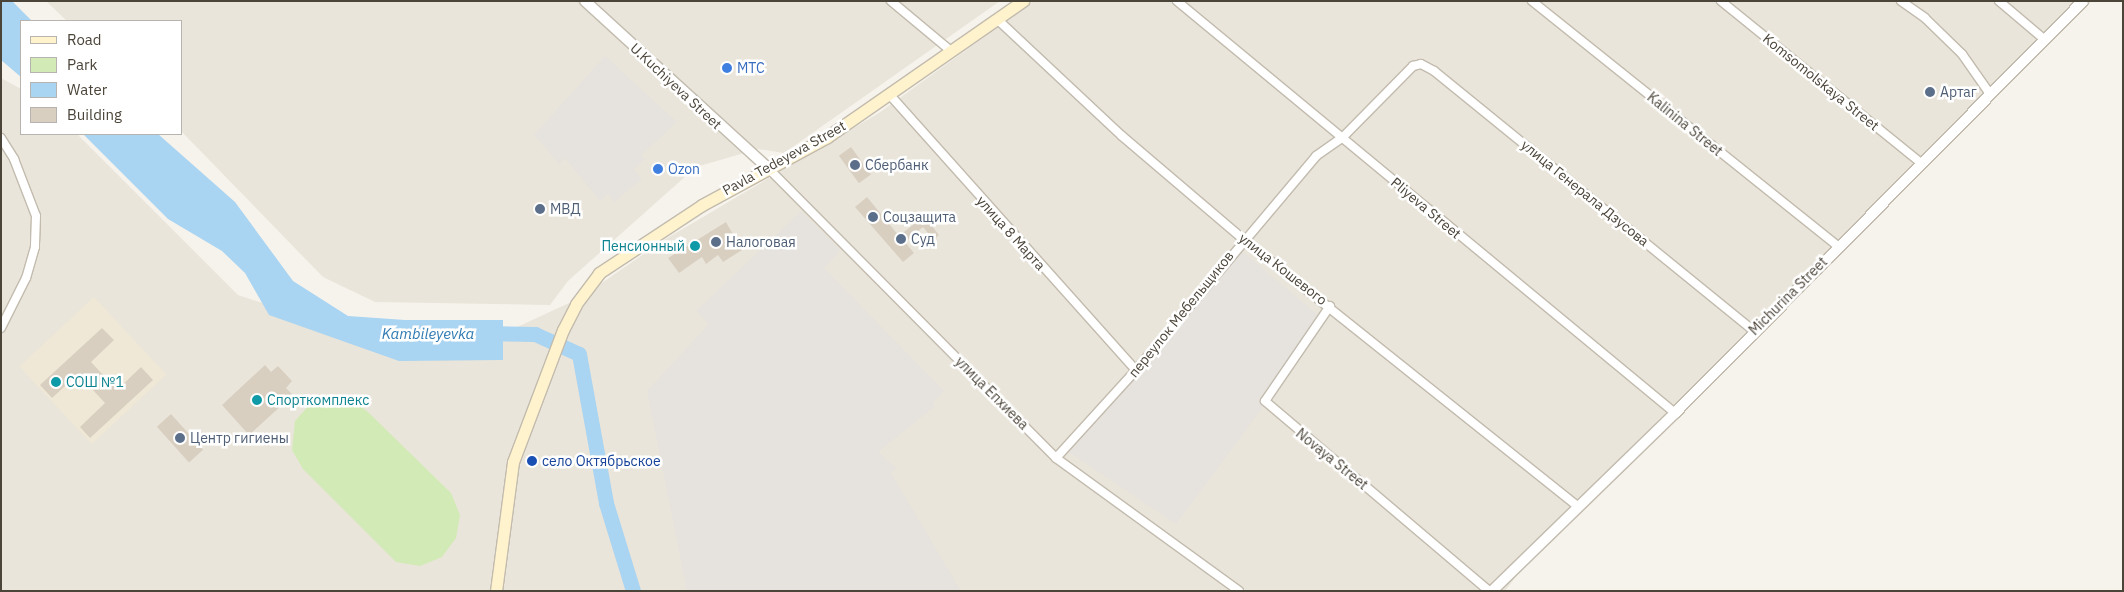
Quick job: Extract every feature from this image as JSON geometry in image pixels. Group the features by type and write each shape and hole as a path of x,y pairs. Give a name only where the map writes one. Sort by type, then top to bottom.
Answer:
{"main road":[{"name":"Pavla Tedeyeva Street","path":"496,591 513,462 550,371 563,330 576,304 599,273 702,205 827,138 1023,1"}],"street":[{"name":"U.Kuchiyeva Street","path":"585,1 769,169"},
{"path":"891,1 951,51"},
{"name":"Pliyeva Street","path":"1177,1 1675,413"},
{"name":"Kalinina Street","path":"1532,1 1838,246"},
{"name":"Komsomolskaya Street","path":"1721,1 1921,163"},
{"path":"1901,1 1926,18 1962,54 1990,94"},
{"path":"1999,1 2045,40"},
{"name":"Michurina Street","path":"1490,591 1675,413 1753,330 2083,1"},
{"name":"улица Кошевого","path":"998,20 1122,136 1243,239 1330,306 1578,506"},
{"name":"улица Генерала Дзусова","path":"1413,66 1421,64 1434,70 1753,330"},
{"name":"переулок Мебельщиков","path":"1056,458 1136,370 1243,239 1316,156 1342,138 1413,66"},
{"name":"улица 8 Марта","path":"889,94 1136,370"},
{"path":"1,138 14,158 36,216 36,247 26,278 1,328"},
{"name":"улица Епхиева","path":"769,169 1056,458 1239,591"},
{"name":"Novaya Street","path":"1330,306 1265,402 1490,591"}],"shaded area":[{"path":"46,1 1000,1 784,153 758,149 696,167 568,281 550,305 375,302 323,277 182,132 182,20 66,20"},
{"path":"1034,1 2080,1 1547,536 1505,591 1,591 1,78 20,88 20,135 78,135 238,295 376,341 489,340 580,298 664,240 879,113"},
{"path":"605,56 677,122 641,155 645,159 634,169 642,179 614,202 608,194 600,201 565,158 559,164 534,135"},
{"path":"801,211 841,250 824,268 944,391 933,403 934,407 878,452 896,468 891,473 961,591 687,591 647,391 709,324 696,311"},
{"path":"1242,251 1326,322 1176,524 1063,448"},
{"path":"94,297 166,375 92,444 19,367"}],"green space":[{"path":"329,396 352,400 368,412 451,493 460,515 456,538 442,557 420,566 396,562 303,469 292,450 295,421 312,402"}],"water":[{"path":"1,1 12,1 31,20 20,20 20,76 1,60"},
{"path":"84,135 159,135 235,202 293,281 348,316 405,320 503,320 503,360 399,361 269,315 245,273 222,251 168,219"}],"building":[{"name":"Сбербанк","path":"851,147 871,175 859,183 839,156"},
{"path":"867,197 899,236 924,216 939,235 934,240 923,227 905,242 914,253 903,262 855,207"},
{"path":"726,222 742,250 723,262 718,255 706,264 702,257 679,273 668,258"},
{"name":"СОШ №1","path":"102,328 114,340 91,362 117,390 141,367 153,380 90,438 80,427 105,403 78,374 52,398 40,385"},
{"name":"Спорткомплекс","path":"265,365 271,372 278,366 292,381 286,388 293,395 249,435 222,405"},
{"name":"Центр гигиены","path":"171,414 203,450 189,462 157,427"}],"waterway":[{"name":"Kambileyevka","path":"483,333 535,334 579,354 606,503 633,591"}],"place":[{"name":"МТС","path":"727,68"},
{"name":"Артаг","path":"1930,92"},
{"name":"Сбербанк","path":"855,165"},
{"name":"Ozon","path":"658,169"},
{"name":"МВД","path":"540,209"},
{"name":"Соцзащита","path":"873,217"},
{"name":"Суд","path":"901,239"},
{"name":"Налоговая","path":"716,242"},
{"name":"Пенсионный","path":"695,246"},
{"name":"СОШ №1","path":"56,382"},
{"name":"Спорткомплекс","path":"257,400"},
{"name":"Центр гигиены","path":"180,438"},
{"name":"село Октябрьское","path":"532,461"}]}
